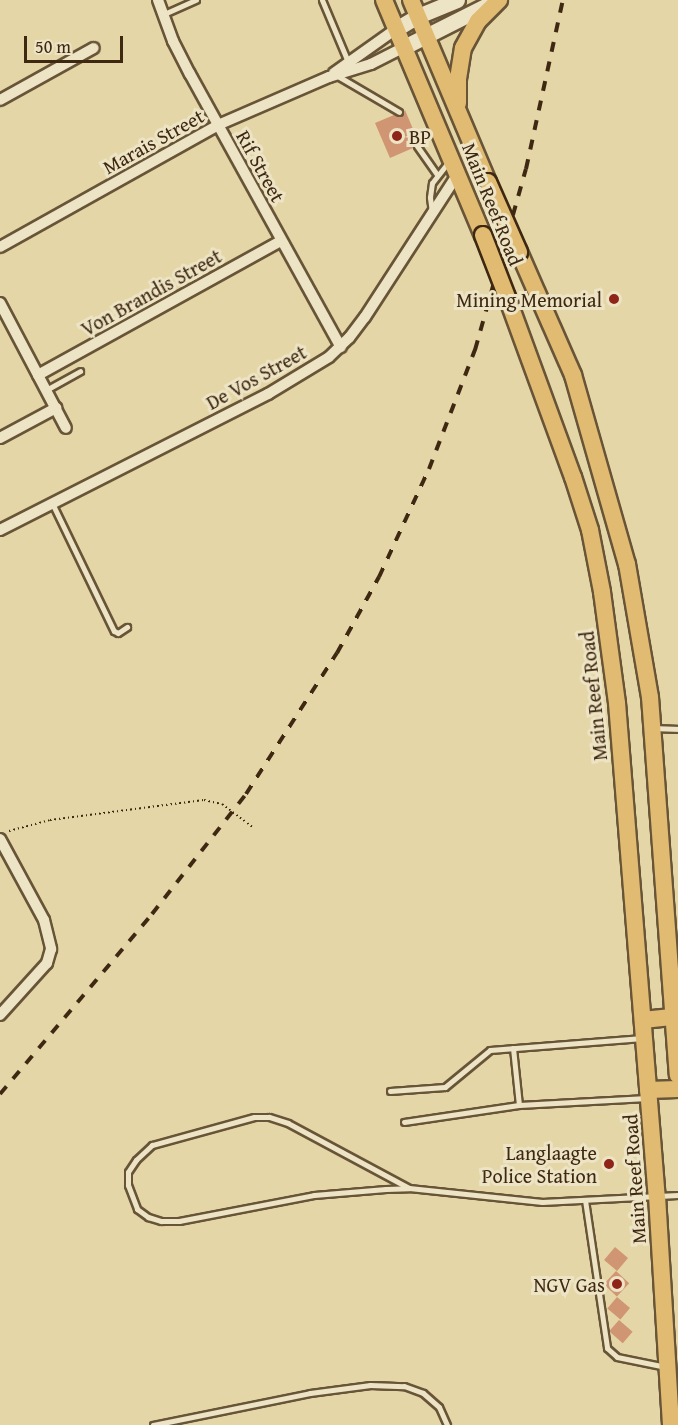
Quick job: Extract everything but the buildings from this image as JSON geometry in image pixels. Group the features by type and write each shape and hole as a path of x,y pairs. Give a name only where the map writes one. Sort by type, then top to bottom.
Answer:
{"main road":[{"name":"Main Reef Road","path":"384,0 483,235 590,530 602,592 617,703 657,1196 672,1425"},
{"path":"396,29 415,8 457,0"},
{"path":"404,47 498,0"},
{"path":"459,115 458,79 464,48 478,21 498,0"},
{"name":"Main Reef Road","path":"415,8 459,115 573,375 627,564 650,697 678,1075"},
{"path":"643,1020 674,1017"},
{"path":"649,1094 678,1089"}],"street":[{"name":"Rif Street","path":"158,0 181,58 340,347"},
{"name":"Marais Street","path":"333,75 396,29"},
{"name":"Marais Street","path":"0,247 218,125 333,75 370,64 404,47"},
{"path":"0,100 94,48"},
{"name":"De Vos Street","path":"0,530 268,394 320,363 340,347 365,317 433,213 455,166"},
{"name":"Von Brandis Street","path":"38,375 281,241"},
{"path":"0,303 66,428"},
{"path":"0,438 56,408"},
{"path":"0,1014 47,963 51,950 48,930 3,843"}],"lane":[{"path":"162,14 196,0"},
{"path":"322,0 348,63"},
{"path":"333,75 399,112"},
{"path":"417,146 437,175"},
{"path":"433,213 430,190 437,175 455,166"},
{"path":"46,390 80,371"},
{"path":"52,503 114,631 118,633 127,627"},
{"path":"652,728 678,729"},
{"path":"390,1091 445,1087 484,1053 513,1048 644,1038"},
{"path":"513,1048 519,1105"},
{"path":"404,1122 519,1105 649,1094"},
{"path":"410,1188 288,1123 269,1117 254,1117 152,1144 136,1160 129,1172 128,1185 138,1209 161,1221 179,1221 314,1195 410,1188 542,1202 678,1195"},
{"path":"585,1200 607,1348 616,1357 667,1368"},
{"path":"153,1425 310,1393 370,1384 404,1386 423,1393 438,1407 447,1425"}],"path":[{"path":"0,833 50,820 204,800 222,804 253,828"}],"railway":[{"path":"0,1094 152,914 246,794 337,653 379,577 429,469 475,350 526,169 563,0"}],"place":[{"name":"BP","path":"397,136"},
{"name":"Mining Memorial","path":"614,299"},
{"name":"Langlaagte Police Station","path":"609,1164"},
{"name":"NGV Gas","path":"617,1284"}]}
